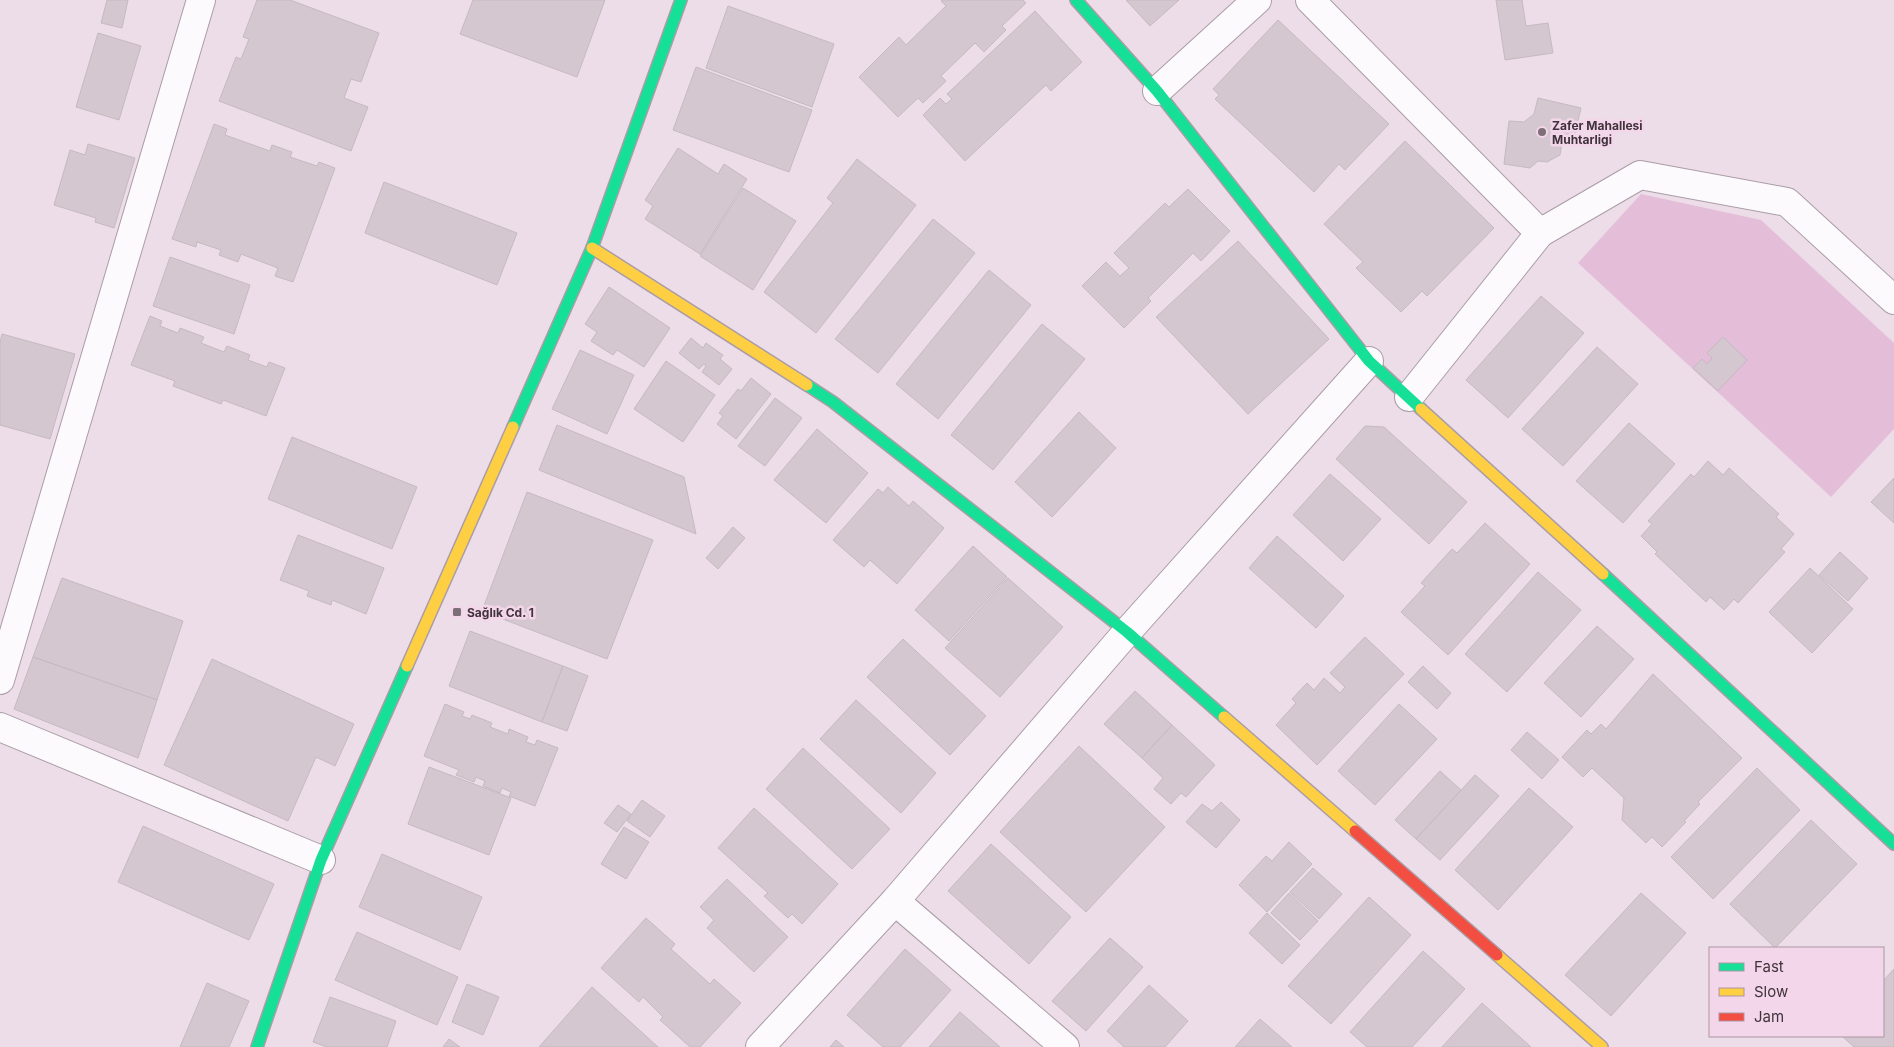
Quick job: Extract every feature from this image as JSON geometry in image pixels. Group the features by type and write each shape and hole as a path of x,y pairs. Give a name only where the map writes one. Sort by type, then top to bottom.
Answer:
{"street":[{"path":"0,680 201,0"},
{"path":"256,1047 321,860 592,248 681,0"},
{"path":"1076,0 1157,91 1369,361 1892,839"},
{"path":"1157,91 1257,0"},
{"path":"1310,0 1540,234"},
{"path":"1408,397 1540,234 1640,175 1787,202 1894,300"},
{"path":"592,248 833,402 1127,632 1602,1047"},
{"path":"760,1047 894,901 1127,632 1369,361"},
{"path":"0,727 321,860"},
{"path":"894,901 1065,1047"}],"shaded area":[{"path":"1641,194 1761,220 1894,343 1894,429 1831,497 1578,263"}],"building":[{"path":"107,0 128,0 122,28 101,23"},
{"path":"257,0 290,0 379,33 361,82 351,79 344,98 368,107 351,151 219,101 236,57 241,59 249,39 243,37"},
{"path":"473,0 605,0 577,77 460,34"},
{"path":"1023,0 1026,3 1002,26 1006,30 984,52 975,43 941,76 946,81 923,103 918,98 898,117 859,77 899,37 906,45 946,6 941,1"},
{"path":"1126,0 1179,0 1150,26"},
{"path":"1496,0 1522,0 1526,26 1548,23 1553,53 1505,60"},
{"path":"728,6 834,44 812,107 706,68"},
{"path":"1035,11 1082,62 1051,91 1046,85 965,161 923,115 940,98 946,104 952,99 947,94"},
{"path":"1278,20 1389,124 1345,170 1339,164 1314,192 1215,99 1219,95 1213,89"},
{"path":"98,33 141,46 119,120 76,107"},
{"path":"696,67 812,110 789,172 673,130"},
{"name":"Zafer Mahallesi Muhtarligi","path":"1538,98 1581,108 1573,142 1562,143 1560,155 1547,162 1538,161 1530,168 1504,164 1509,121 1524,122 1534,114"},
{"path":"214,124 227,129 225,135 270,151 272,145 292,152 290,157 317,166 319,162 335,168 293,282 275,276 278,268 241,254 238,262 219,255 221,250 197,242 196,247 172,239"},
{"path":"1405,141 1494,228 1427,296 1422,291 1401,312 1356,268 1363,262 1324,224"},
{"path":"88,144 135,158 114,228 95,222 96,218 54,205 70,150 85,155"},
{"path":"678,148 718,174 724,164 747,179 700,254 645,219 653,206 645,200"},
{"path":"857,159 916,205 816,333 764,292 833,203 827,198"},
{"path":"384,182 517,233 497,285 365,233"},
{"path":"743,188 796,221 753,290 700,256"},
{"path":"1188,189 1230,231 1201,261 1193,253 1148,298 1151,301 1124,328 1082,286 1106,262 1120,276 1129,268 1114,253 1165,203 1169,207"},
{"path":"933,219 975,253 878,373 835,339"},
{"path":"1238,241 1329,339 1248,414 1156,317"},
{"path":"170,257 250,285 234,334 153,306"},
{"path":"989,270 1031,305 938,419 896,384"},
{"path":"609,287 670,328 644,367 617,350 613,355 591,341 597,332 585,324"},
{"path":"1541,296 1584,333 1508,418 1466,380"},
{"path":"150,316 162,321 160,326 178,333 180,328 204,337 201,343 224,352 227,346 250,355 248,360 267,367 269,362 285,368 266,416 223,400 221,404 173,386 175,381 131,365"},
{"path":"1042,324 1085,359 993,470 951,435"},
{"path":"2,334 75,354 50,439 0,425 0,342"},
{"path":"1723,337 1747,360 1718,391 1693,368 1702,359 1707,364 1712,358 1707,353"},
{"path":"691,338 703,348 706,343 723,355 720,359 732,369 719,385 702,372 706,366 704,364 699,369 679,353"},
{"path":"1597,347 1638,384 1563,466 1522,429"},
{"path":"580,350 634,375 607,434 552,409"},
{"path":"666,361 715,395 683,442 634,409"},
{"path":"751,378 771,394 736,439 717,424 723,416 719,413 738,389 741,391"},
{"path":"775,398 802,418 765,466 738,446"},
{"path":"1079,412 1116,448 1052,517 1015,482"},
{"path":"1629,423 1675,464 1623,523 1576,481"},
{"path":"557,425 684,477 696,534 539,470"},
{"path":"1365,426 1384,427 1467,502 1429,544 1336,459"},
{"path":"817,429 868,473 826,523 774,480"},
{"path":"292,437 417,487 392,549 268,499"},
{"path":"1708,461 1723,475 1729,468 1779,514 1776,517 1794,534 1781,549 1785,552 1738,603 1734,599 1724,610 1710,597 1706,602 1655,554 1657,552 1641,536 1652,524 1648,521 1691,474 1694,477"},
{"path":"1330,474 1381,519 1343,561 1293,515"},
{"path":"1894,478 1894,523 1871,502"},
{"path":"888,487 909,506 913,501 944,528 897,584 870,560 864,567 833,540 878,489 883,493"},
{"path":"527,492 653,540 607,659 482,611"},
{"path":"1485,523 1530,564 1448,655 1401,612 1425,586 1421,583 1452,549 1457,553"},
{"path":"733,527 745,538 718,569 706,558"},
{"path":"298,535 384,568 366,614 332,600 331,605 307,596 309,591 280,580"},
{"path":"1277,536 1344,596 1316,628 1249,568"},
{"path":"973,546 1007,577 949,641 915,610"},
{"path":"1840,552 1868,578 1848,601 1819,575"},
{"path":"1810,568 1853,609 1812,653 1769,612"},
{"path":"1538,572 1581,610 1507,692 1465,654"},
{"path":"62,578 183,621 157,700 33,657"},
{"path":"1008,578 1063,627 1000,697 945,648"},
{"path":"1597,626 1634,659 1581,717 1544,683"},
{"path":"470,631 563,666 542,722 449,686"},
{"path":"1365,637 1404,674 1317,765 1276,725 1296,703 1292,699 1307,683 1314,690 1324,678 1340,693 1345,687 1330,673"},
{"path":"903,639 986,716 950,755 867,677"},
{"path":"33,657 157,700 138,758 14,709"},
{"path":"212,659 354,724 335,766 316,757 288,821 164,765"},
{"path":"563,666 588,676 567,731 542,722"},
{"path":"1423,666 1451,693 1437,709 1408,682"},
{"path":"1653,674 1742,758 1698,802 1700,804 1684,821 1686,822 1662,847 1652,837 1646,843 1622,820 1624,798 1592,768 1583,777 1562,757 1587,730 1591,734 1601,724 1606,729"},
{"path":"1135,691 1172,725 1142,758 1104,724"},
{"path":"856,700 936,773 901,813 820,739"},
{"path":"445,704 464,712 462,716 470,719 472,715 492,723 490,727 508,734 509,729 528,737 526,742 535,745 537,740 558,748 535,806 509,796 511,792 502,788 500,793 483,786 485,781 476,777 474,782 456,775 459,770 424,756"},
{"path":"1399,704 1437,739 1375,805 1338,771"},
{"path":"1172,725 1215,765 1186,797 1181,793 1171,804 1154,789 1163,778 1142,758"},
{"path":"1527,732 1559,760 1542,779 1511,750"},
{"path":"1079,746 1165,827 1086,912 1000,832"},
{"path":"803,748 890,829 852,869 766,789"},
{"path":"429,767 511,798 489,855 408,824"},
{"path":"1757,768 1800,810 1713,899 1671,857"},
{"path":"1440,771 1461,790 1416,839 1395,820"},
{"path":"1475,775 1499,796 1440,860 1416,839"},
{"path":"1529,788 1573,827 1498,910 1455,870"},
{"path":"642,800 665,816 650,837 627,821"},
{"path":"1221,802 1240,820 1216,848 1186,822 1202,804 1212,811"},
{"path":"618,805 631,814 617,832 604,823"},
{"path":"754,808 838,884 802,924 792,914 788,918 764,896 768,893 718,848"},
{"path":"1811,820 1857,864 1776,947 1730,904"},
{"path":"143,826 274,884 249,940 118,882"},
{"path":"624,827 649,842 626,879 601,864"},
{"path":"1289,842 1312,864 1267,912 1239,885 1266,856 1272,861"},
{"path":"991,844 1071,917 1029,964 948,891"},
{"path":"382,854 482,897 460,950 359,907"},
{"path":"1313,868 1342,894 1319,919 1290,892"},
{"path":"727,879 788,937 754,972 707,928 714,920 700,907"},
{"path":"1289,893 1318,921 1300,940 1271,913"},
{"path":"1641,893 1686,933 1611,1016 1565,975"},
{"path":"1369,897 1411,935 1331,1024 1288,986"},
{"path":"1267,913 1300,945 1282,964 1249,933"},
{"path":"646,918 675,944 671,949 710,984 714,979 741,1003 700,1047 690,1047 660,1020 663,1017 643,997 639,1002 601,968"},
{"path":"357,932 458,977 437,1025 335,980"},
{"path":"1110,938 1143,967 1086,1031 1052,1001"},
{"path":"905,949 951,990 900,1047 883,1047 847,1015"},
{"path":"1423,951 1465,989 1412,1047 1367,1047 1350,1032"},
{"path":"1894,969 1894,1047 1854,1047 1843,1037 1884,1037 1884,980"},
{"path":"207,983 249,1001 229,1047 180,1047"},
{"path":"467,984 499,997 483,1035 452,1022"},
{"path":"1149,985 1188,1021 1165,1047 1124,1047 1107,1031"},
{"path":"592,987 658,1047 539,1047"},
{"path":"330,997 396,1021 387,1047 327,1047 313,1042"},
{"path":"1482,1003 1531,1047 1442,1047"},
{"path":"960,1012 1000,1047 929,1047"},
{"path":"1260,1019 1292,1047 1235,1047"},
{"path":"449,1039 460,1047 443,1047"},
{"path":"836,1040 844,1047 830,1047"}],"traffic: fast":[{"path":"513,427 592,248 681,0"},
{"path":"1076,0 1157,91 1369,361 1421,409"},
{"path":"807,385 833,402 1127,632 1224,717"},
{"path":"1603,574 1894,844"},
{"path":"257,1047 321,860 407,666"}],"traffic: slow":[{"path":"592,248 807,385"},
{"path":"1421,409 1603,574"},
{"path":"407,666 513,427"},
{"path":"1224,717 1355,831"},
{"path":"1497,955 1602,1047"}],"traffic: jam":[{"path":"1355,831 1497,955"}],"place":[{"name":"Zafer Mahallesi Muhtarligi","path":"1542,132"},
{"name":"Sağlık Cd. 1","path":"457,612"}]}
